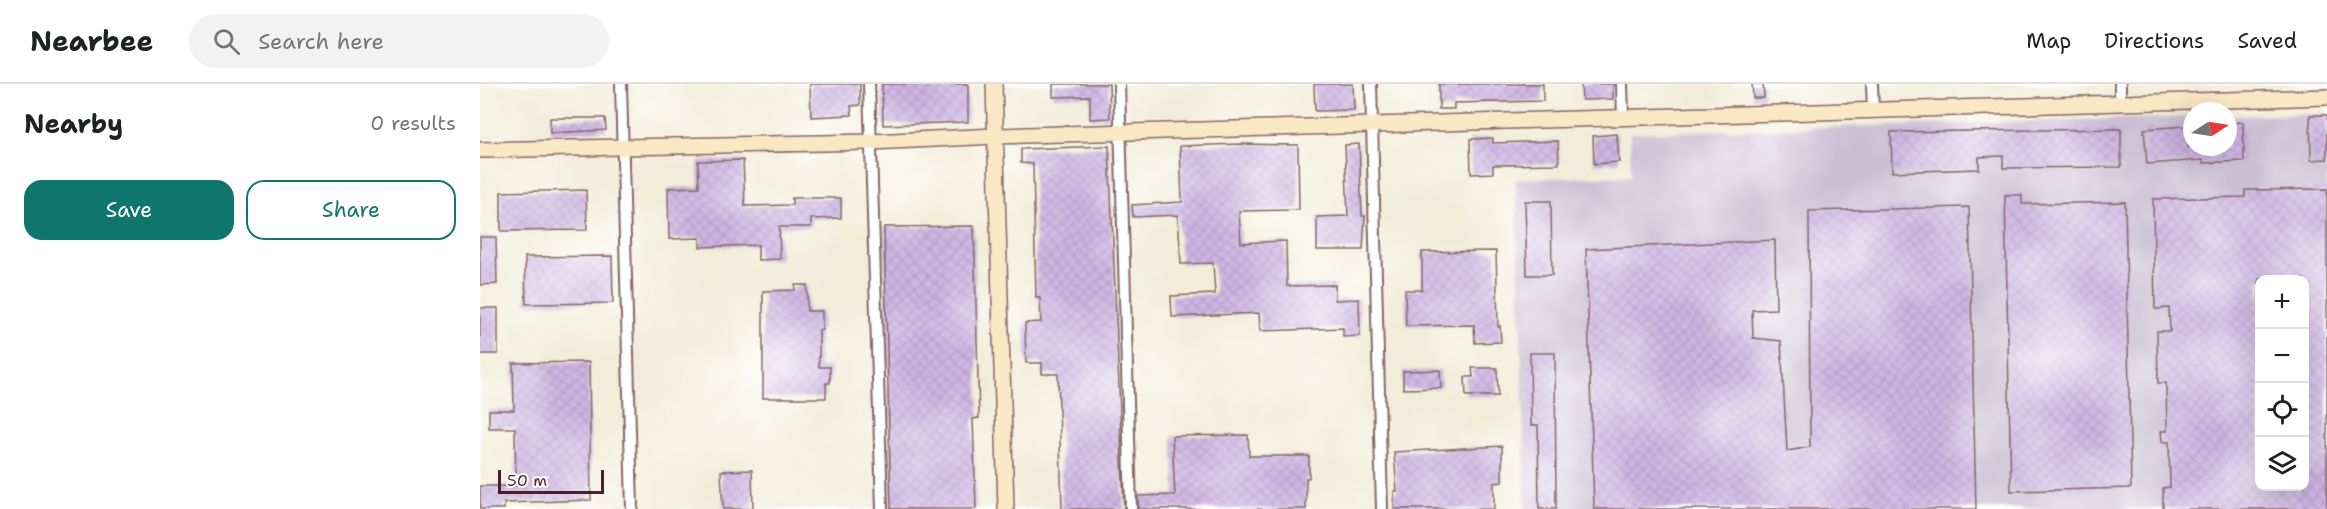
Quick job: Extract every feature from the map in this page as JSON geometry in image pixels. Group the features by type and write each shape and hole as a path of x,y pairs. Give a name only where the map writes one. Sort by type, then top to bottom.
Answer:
{"street":[{"path":"621,84 632,509"},
{"path":"869,84 882,509"},
{"path":"994,84 1006,509"},
{"path":"1119,84 1131,509"},
{"path":"1371,84 1382,509"},
{"path":"1622,84 1623,118"},
{"path":"1872,84 1873,110"},
{"path":"2120,84 2120,103"},
{"path":"480,150 871,142 996,136 2327,97"}],"shaded area":[{"path":"2327,114 2327,509 1526,509 1516,179 1631,176 1630,133 2183,117 2183,156 2237,156 2237,116"}],"building":[{"path":"810,84 860,84 860,105 851,106 852,115 811,117"},
{"path":"882,84 968,84 968,122 883,125"},
{"path":"1053,84 1109,84 1110,118 1090,119 1090,96 1053,97"},
{"path":"1314,84 1353,84 1354,110 1315,111"},
{"path":"1439,84 1543,84 1543,101 1454,103 1454,109 1439,109"},
{"path":"1581,84 1613,84 1613,99 1582,100"},
{"path":"1752,84 1763,84 1764,98 1753,98"},
{"path":"2310,115 2327,115 2327,159 2311,160"},
{"path":"550,118 605,118 606,130 550,133"},
{"path":"2237,122 2243,122 2244,161 2203,163 2203,160 2147,164 2144,129 2183,126 2183,156 2237,156"},
{"path":"2121,129 2121,167 2003,168 2003,156 1979,157 1979,169 1892,172 1891,132"},
{"path":"1617,134 1619,162 1594,164 1593,136"},
{"path":"1493,138 1493,143 1558,141 1559,164 1493,165 1493,173 1471,174 1470,139"},
{"path":"1359,144 1362,216 1365,216 1363,250 1317,250 1317,217 1348,216 1345,145"},
{"path":"1298,145 1299,210 1239,211 1241,243 1286,241 1287,286 1335,285 1335,300 1359,299 1360,336 1343,337 1343,328 1260,331 1259,313 1172,317 1171,296 1215,294 1213,263 1181,264 1178,215 1133,217 1132,205 1182,202 1180,146"},
{"path":"1109,146 1124,509 1062,509 1058,374 1042,374 1042,363 1026,363 1025,323 1041,322 1040,298 1036,298 1033,164 1021,163 1021,149"},
{"path":"743,160 745,206 792,205 792,198 841,198 841,218 811,219 811,227 779,227 780,259 758,260 758,245 700,247 700,238 669,239 668,188 699,187 698,161"},
{"path":"2327,189 2327,509 2163,509 2163,488 2170,487 2169,442 2162,442 2161,431 2167,431 2166,383 2158,383 2157,331 2170,331 2169,308 2155,309 2153,199 2245,197 2245,190"},
{"path":"586,190 587,230 501,231 501,192"},
{"path":"2005,195 2022,195 2022,204 2125,202 2131,488 2011,491"},
{"path":"1525,201 1551,201 1552,275 1527,275"},
{"path":"1969,207 1976,509 1594,509 1586,249 1775,240 1776,309 1752,310 1753,338 1781,341 1787,451 1810,447 1809,211"},
{"path":"974,226 979,418 973,419 976,509 891,509 884,227"},
{"path":"480,237 496,237 497,284 480,285"},
{"path":"1496,251 1498,327 1500,326 1501,342 1475,343 1474,325 1406,326 1405,290 1422,290 1422,252"},
{"path":"612,256 613,303 526,304 525,257"},
{"path":"795,285 807,285 807,311 822,311 822,330 819,330 819,367 830,367 830,383 826,383 826,398 763,398 763,291 795,290"},
{"path":"480,308 498,308 498,354 480,354"},
{"path":"1530,353 1555,353 1556,509 1539,509 1538,425 1531,425"},
{"path":"589,362 591,500 504,503 504,509 480,509 480,486 516,486 515,428 489,428 489,410 514,410 513,363"},
{"path":"1472,368 1497,368 1498,396 1466,396 1465,377 1473,377"},
{"path":"1440,370 1441,388 1403,389 1403,371"},
{"path":"1248,435 1249,456 1309,456 1306,509 1138,509 1138,496 1175,495 1172,436"},
{"path":"1502,446 1502,482 1494,483 1494,509 1394,509 1394,491 1397,491 1394,452"},
{"path":"752,470 753,509 723,509 721,471"}]}
